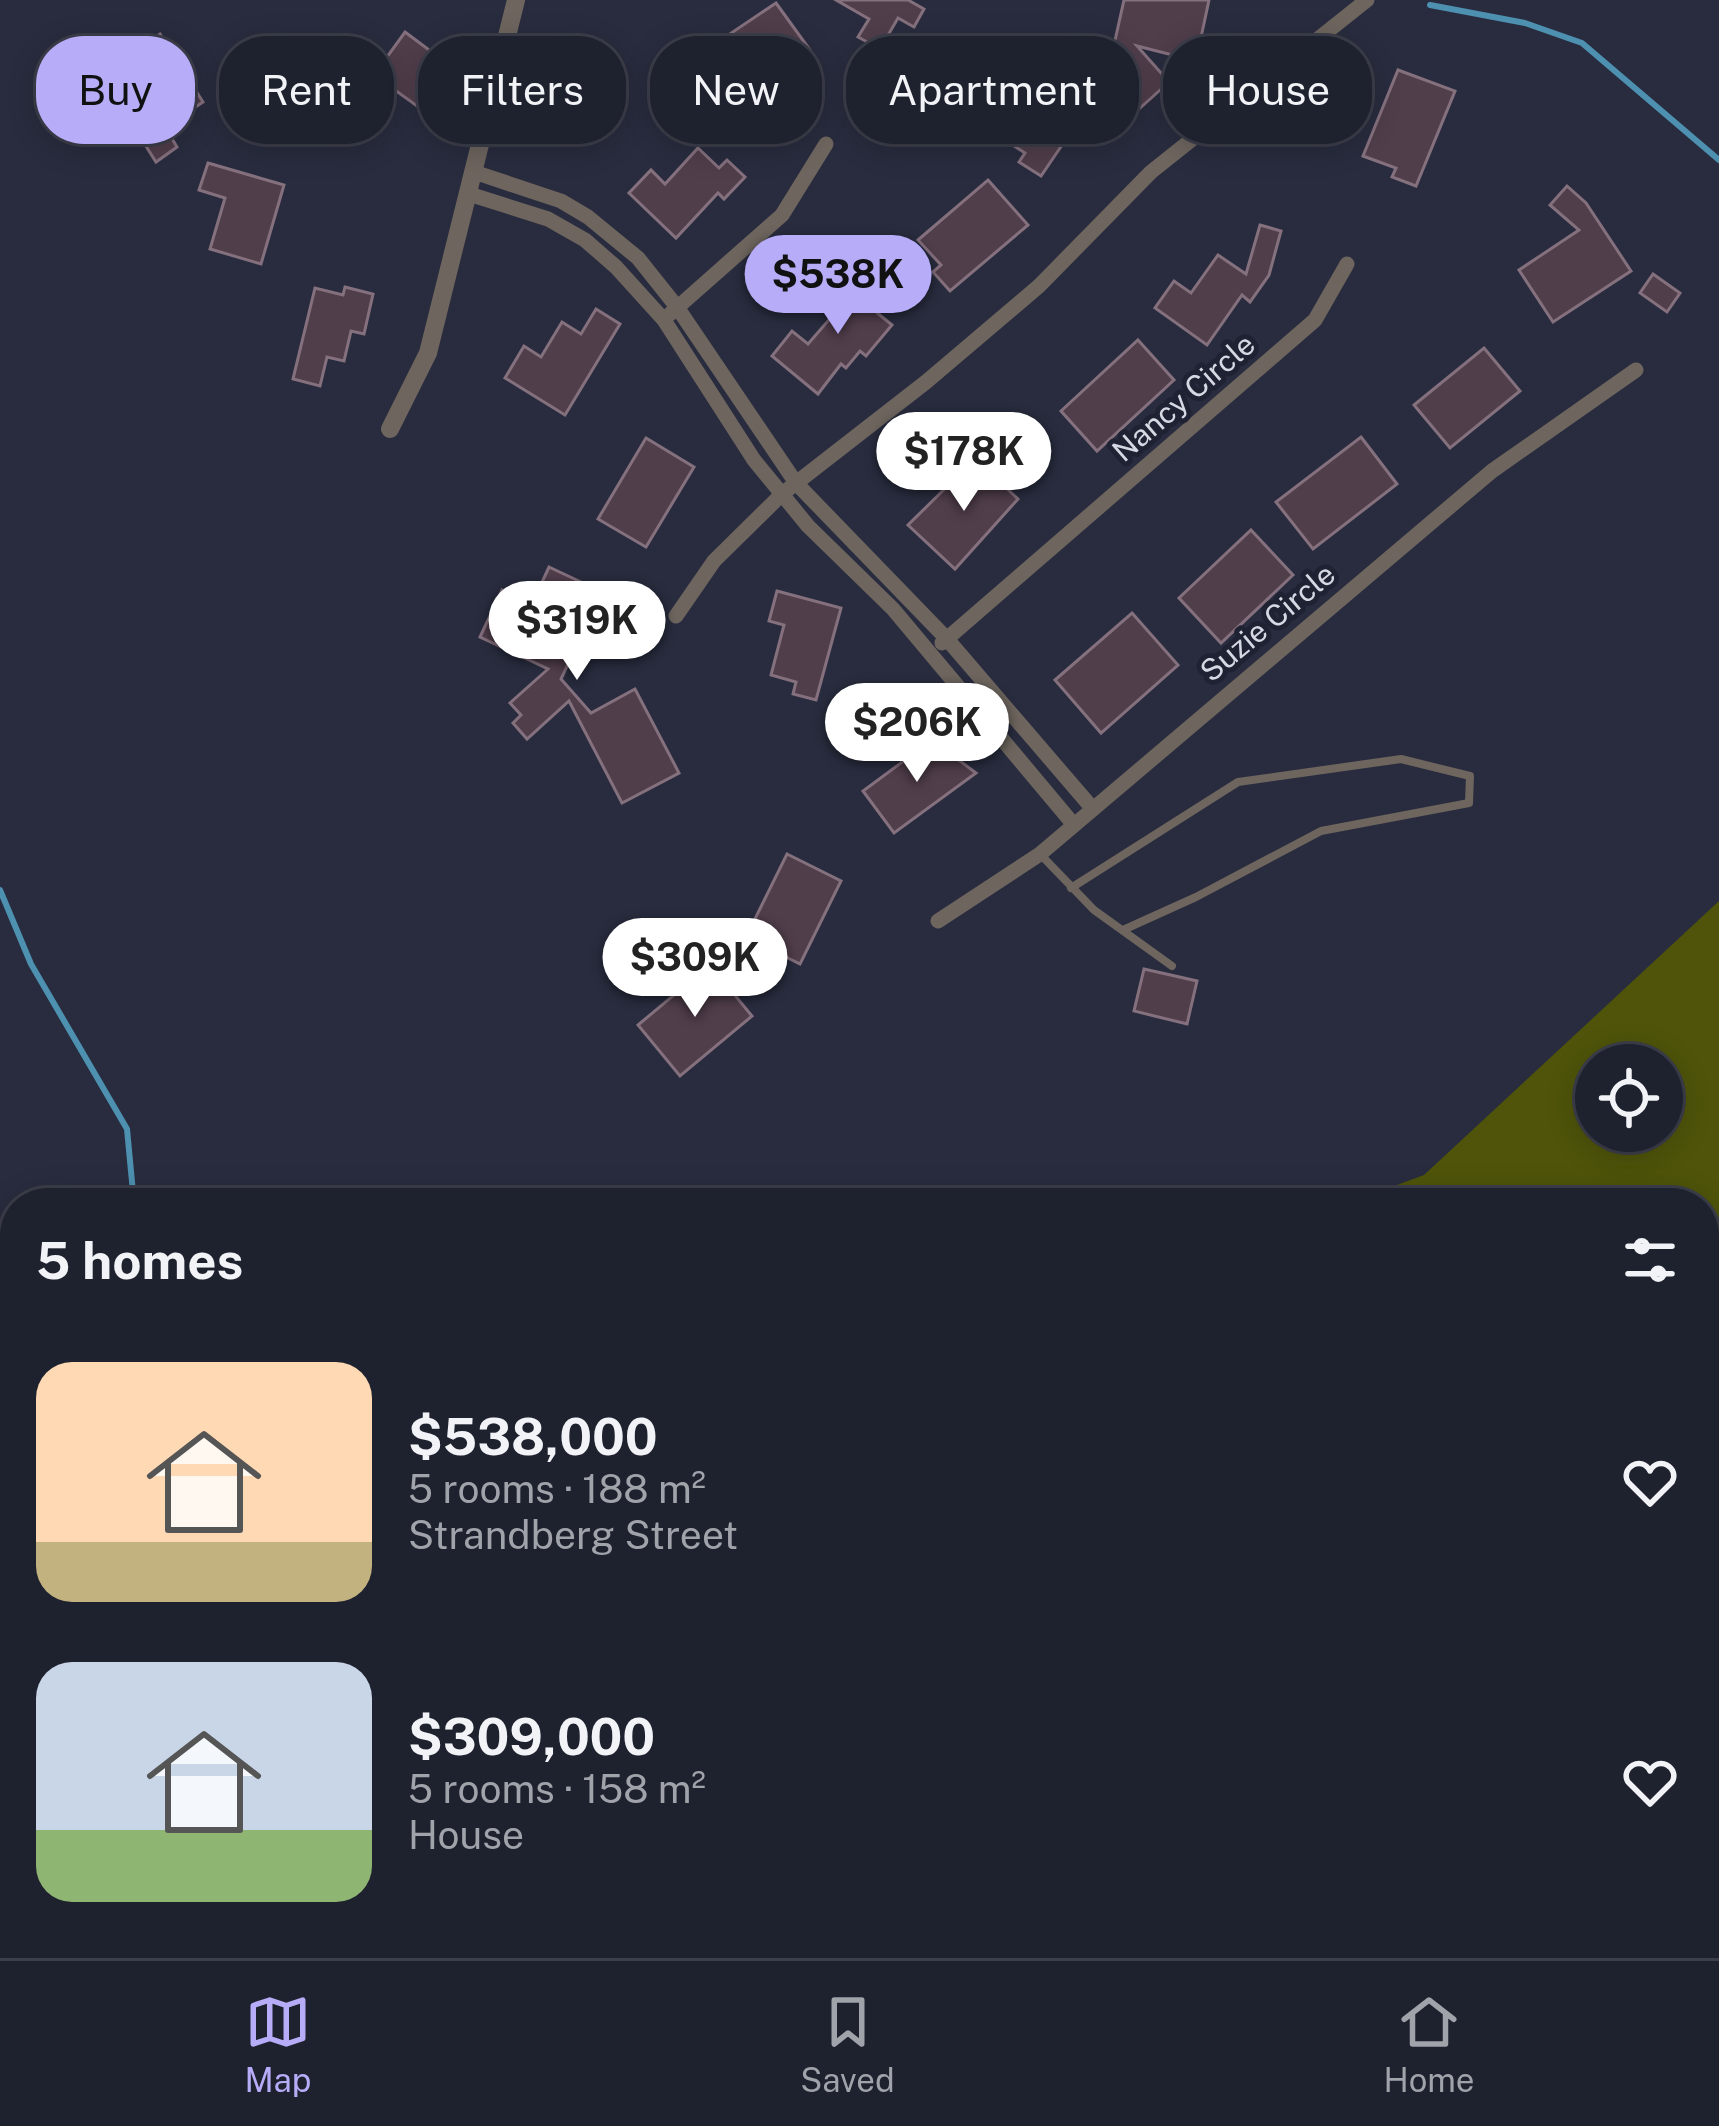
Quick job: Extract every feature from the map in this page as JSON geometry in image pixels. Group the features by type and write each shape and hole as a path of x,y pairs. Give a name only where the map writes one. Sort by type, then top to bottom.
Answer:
{"street":[{"path":"390,430 428,353 516,0"},
{"path":"676,616 714,562 789,488 926,382 1039,286 1151,172 1367,0"},
{"path":"664,320 782,215 826,143"},
{"path":"474,172 532,190 588,217 638,258 677,308 834,554 893,609 1074,825"},
{"path":"469,194 548,219 585,240 616,266 664,320 754,460 947,639 1093,809"},
{"name":"Nancy Circle","path":"931,652 1315,320 1347,264"},
{"name":"Suzie Circle","path":"938,921 1040,854 1492,471 1636,370"}],"lane":[{"path":"1071,888 1238,782 1402,759 1470,776 1469,803 1321,831 1123,930"},
{"path":"1040,854 1071,888 1172,966"}],"shaded area":[{"path":"1719,901 1719,1188 1389,1188 1424,1175"}],"building":[{"path":"836,0 908,0 924,9 914,27 898,18 888,36 859,36 869,19"},
{"path":"1124,0 1209,0 1201,36 1163,36 1163,53 1139,47 1139,36 1116,36"},
{"path":"776,3 800,36 727,36"},
{"path":"405,32 418,42 417,106 394,89 394,47"},
{"path":"1139,48 1163,75 1163,87 1139,109"},
{"path":"1398,70 1455,91 1416,186 1392,177 1396,168 1363,156 1372,144"},
{"path":"145,144 175,144 177,147 156,162"},
{"path":"1011,144 1063,144 1041,176 1019,162 1025,153"},
{"path":"698,148 719,168 727,160 745,177 724,199 718,193 676,238 629,193 651,170 665,184"},
{"path":"208,163 284,185 261,264 210,249 225,198 199,190"},
{"path":"988,180 1028,225 950,291 933,272 941,265 918,240"},
{"path":"1567,186 1586,203 1631,271 1553,322 1519,270 1579,230 1550,205"},
{"path":"1260,225 1281,231 1269,275 1250,302 1242,295 1207,345 1155,308 1174,281 1191,293 1218,255 1246,274"},
{"path":"873,269 889,283 870,307 892,325 866,356 860,351 846,368 841,364 818,394 772,356 792,331 808,344"},
{"path":"1653,274 1680,293 1667,312 1640,293"},
{"path":"345,287 373,294 364,334 351,331 344,361 327,357 320,386 293,379 315,288 343,295"},
{"path":"596,309 620,324 565,415 505,378 524,346 541,357 562,322 581,334"},
{"path":"1138,340 1174,380 1097,451 1061,411"},
{"path":"1484,348 1520,391 1450,448 1414,405"},
{"path":"1361,437 1397,484 1313,549 1276,502"},
{"path":"646,438 694,467 646,547 598,519"},
{"path":"975,459 1018,499 955,569 908,525"},
{"path":"1251,530 1293,575 1221,643 1179,598"},
{"path":"549,567 602,592 561,679 591,713 635,689 679,773 622,803 569,701 527,739 513,723 521,715 510,703 548,669 480,637 502,590 532,604"},
{"path":"777,591 841,608 816,700 793,694 796,682 771,675 784,625 769,621"},
{"path":"1132,613 1178,665 1101,733 1055,680"},
{"path":"932,740 976,773 894,833 863,791"},
{"path":"787,854 841,881 800,964 746,937"},
{"path":"710,965 752,1016 680,1076 638,1025"},
{"path":"1144,969 1197,981 1187,1024 1134,1011"}],"waterway":[{"path":"1430,5 1525,23 1582,43 1719,160"},
{"path":"0,890 31,964 127,1129 133,1188"}]}
